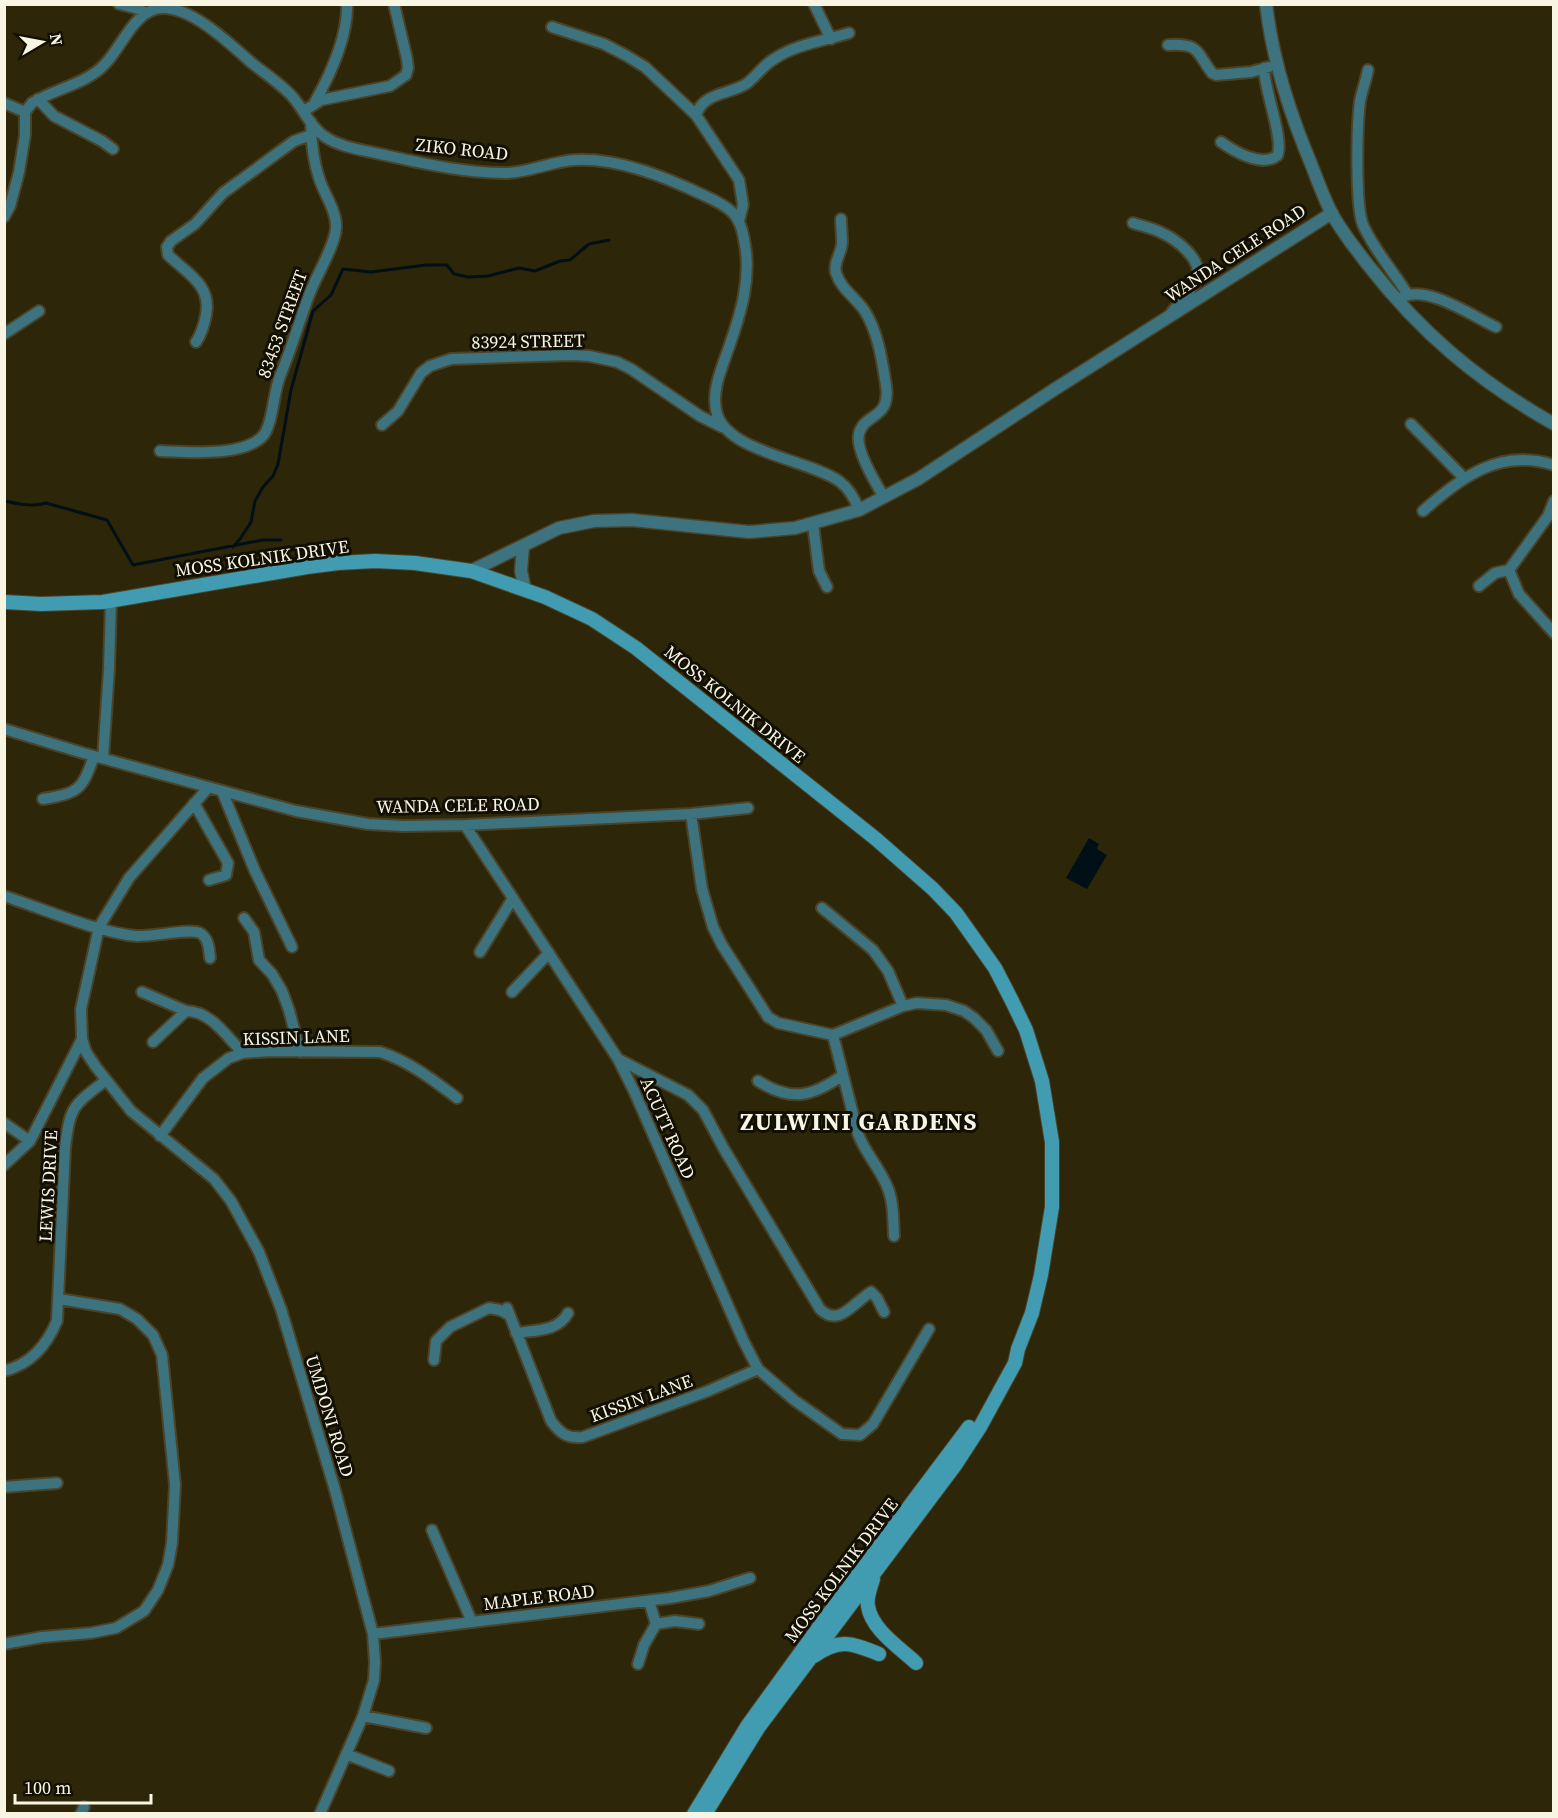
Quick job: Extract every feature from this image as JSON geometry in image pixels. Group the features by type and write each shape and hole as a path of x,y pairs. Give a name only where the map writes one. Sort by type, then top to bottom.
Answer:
{"main road":[{"name":"MOSS KOLNIK DRIVE","path":"4,602 41,604 111,600 307,567 375,561 415,563 471,572 545,597 592,619 636,648 876,839 933,888 956,913 995,968 1026,1030 1041,1081 1052,1142 1052,1208 1048,1238 1032,1313 1018,1349 1015,1364 980,1427 956,1464 758,1728 705,1814"},
{"name":"MOSS KOLNIK DRIVE","path":"694,1814 748,1725 958,1443 1018,1349"},
{"path":"875,1571 867,1601 871,1616 883,1632 916,1663"},
{"path":"808,1661 830,1646 838,1644 854,1645 879,1654"}],"street":[{"path":"119,4 147,13"},
{"path":"304,111 315,102 339,48 345,30 347,4"},
{"path":"315,102 390,86 406,75 407,59 394,4"},
{"path":"814,4 831,39"},
{"path":"1266,4 1276,64 1291,114 1332,213"},
{"name":"ZIKO ROAD","path":"25,112 38,99 92,75 102,68 137,22 159,6 188,15 219,35 278,82 304,111 320,134 340,144 428,165 506,173 574,160 600,161 627,166 665,178 720,204 730,209 739,221"},
{"path":"552,27 603,44 645,68 696,115 739,180 743,205 739,221 748,272 744,300 719,377 716,411 722,427 738,438 837,480 854,498 860,510"},
{"path":"696,115 701,104 707,99 747,83 773,59 795,48 849,33"},
{"path":"1168,45 1183,44 1196,48 1212,73 1216,75 1225,76 1276,64"},
{"path":"1221,142 1242,154 1259,159 1272,159 1279,152 1279,138 1268,98 1264,68"},
{"path":"1368,70 1360,101 1358,195 1360,216 1403,297 1423,294 1438,298 1496,327"},
{"path":"38,99 54,116 113,149"},
{"path":"4,103 25,112 25,135 19,172 10,207 4,217"},
{"name":"83453 STREET","path":"160,451 218,452 246,446 261,438 266,431 271,417 275,390 336,230 334,215 314,161 311,123"},
{"path":"196,342 203,331 208,305 206,297 194,277 168,255 167,247 171,241 195,224 223,193 294,141 311,135"},
{"name":"WANDA CELE ROAD","path":"471,572 558,528 594,520 632,520 749,532 795,528 860,510 918,479 1332,213 1353,245 1403,297 1454,357 1487,383 1554,424"},
{"path":"841,219 842,244 835,268 844,288 858,303 871,323 878,347 886,396 882,410 859,431 858,441 884,497"},
{"path":"1133,223 1160,231 1196,261 1198,271 1196,282 1169,317"},
{"path":"4,334 39,311"},
{"name":"83924 STREET","path":"382,425 398,411 421,373 430,366 451,359 571,355 617,362 700,416 722,427"},
{"path":"1411,423 1464,478"},
{"path":"1422,511 1464,478 1493,465 1516,459 1554,465"},
{"path":"1479,586 1495,573 1509,570 1548,516 1554,501"},
{"path":"813,524 819,571 827,587"},
{"path":"523,546 521,571 525,590"},
{"path":"1509,570 1519,594 1554,633"},
{"path":"43,799 60,796 80,787 98,757 109,669 111,600"},
{"name":"WANDA CELE ROAD","path":"4,729 296,811 368,824 465,825 691,814 748,808"},
{"path":"105,1081 86,1052 82,1039 81,1009 99,927 129,878 208,788"},
{"path":"222,791 255,871 292,947"},
{"path":"194,804 228,863 226,875 209,880"},
{"path":"691,814 702,889 713,927 768,1017 778,1023 833,1035 903,1006 933,1003 964,1011 986,1030 998,1051"},
{"name":"ACUTT ROAD","path":"465,825 618,1059 634,1090 743,1340 758,1369 794,1400 842,1434 860,1435 873,1424 929,1329"},
{"path":"4,896 116,932 144,936 199,933 205,938 210,958"},
{"path":"480,952 513,898"},
{"path":"822,908 873,950 888,971 903,1006"},
{"path":"244,918 254,932 259,960 272,974 282,992 300,1052"},
{"path":"512,992 549,953"},
{"path":"142,992 209,1018 243,1053"},
{"path":"153,1042 186,1011"},
{"path":"833,1035 862,1144 890,1193 894,1236"},
{"path":"4,1165 30,1141 82,1039"},
{"name":"KISSIN LANE","path":"160,1136 203,1078 229,1058 243,1053 368,1051 392,1056 430,1078 457,1098"},
{"path":"618,1059 696,1101 784,1250 826,1315 833,1317 843,1314 870,1292 877,1298 884,1312"},
{"path":"758,1082 773,1091 798,1095 820,1089 843,1075"},
{"name":"UMDONI ROAD","path":"105,1081 131,1111 214,1179 231,1201 259,1252 281,1309 328,1467 373,1634 375,1662 374,1680 363,1716 320,1814"},
{"name":"LEWIS DRIVE","path":"4,1371 14,1369 36,1355 50,1338 57,1321 65,1148 69,1119 73,1108 105,1081"},
{"path":"4,1123 30,1141"},
{"path":"4,1644 116,1628 144,1611 158,1590 170,1554 175,1485 162,1355 153,1335 137,1319 120,1309 59,1299"},
{"name":"KISSIN LANE","path":"434,1360 436,1341 450,1327 489,1308 508,1311 551,1421 564,1435 573,1438 583,1437 708,1391 758,1369"},
{"path":"516,1333 558,1326 568,1313"},
{"path":"4,1487 57,1483"},
{"path":"432,1530 471,1622"},
{"name":"MAPLE ROAD","path":"373,1634 649,1601 709,1591 750,1578"},
{"path":"638,1664 644,1646 656,1624 649,1601"},
{"path":"656,1624 675,1621 699,1623"},
{"path":"363,1716 426,1728"},
{"path":"346,1754 389,1771"}],"shaded area":[{"path":"1089,838 1099,844 1097,849 1107,855 1087,889 1066,878"}],"waterway":[{"path":"233,547 251,522 255,501 273,476 278,464 291,390 313,311 331,295 343,269 371,272 426,265 447,265 454,274 468,277 488,276 519,268 535,271 560,261 570,260 589,244 609,240"},
{"path":"4,501 31,505 46,503 107,520 133,565 263,540 281,540"}],"district":[{"name":"ZULWINI GARDENS","path":"859,1121"}]}
